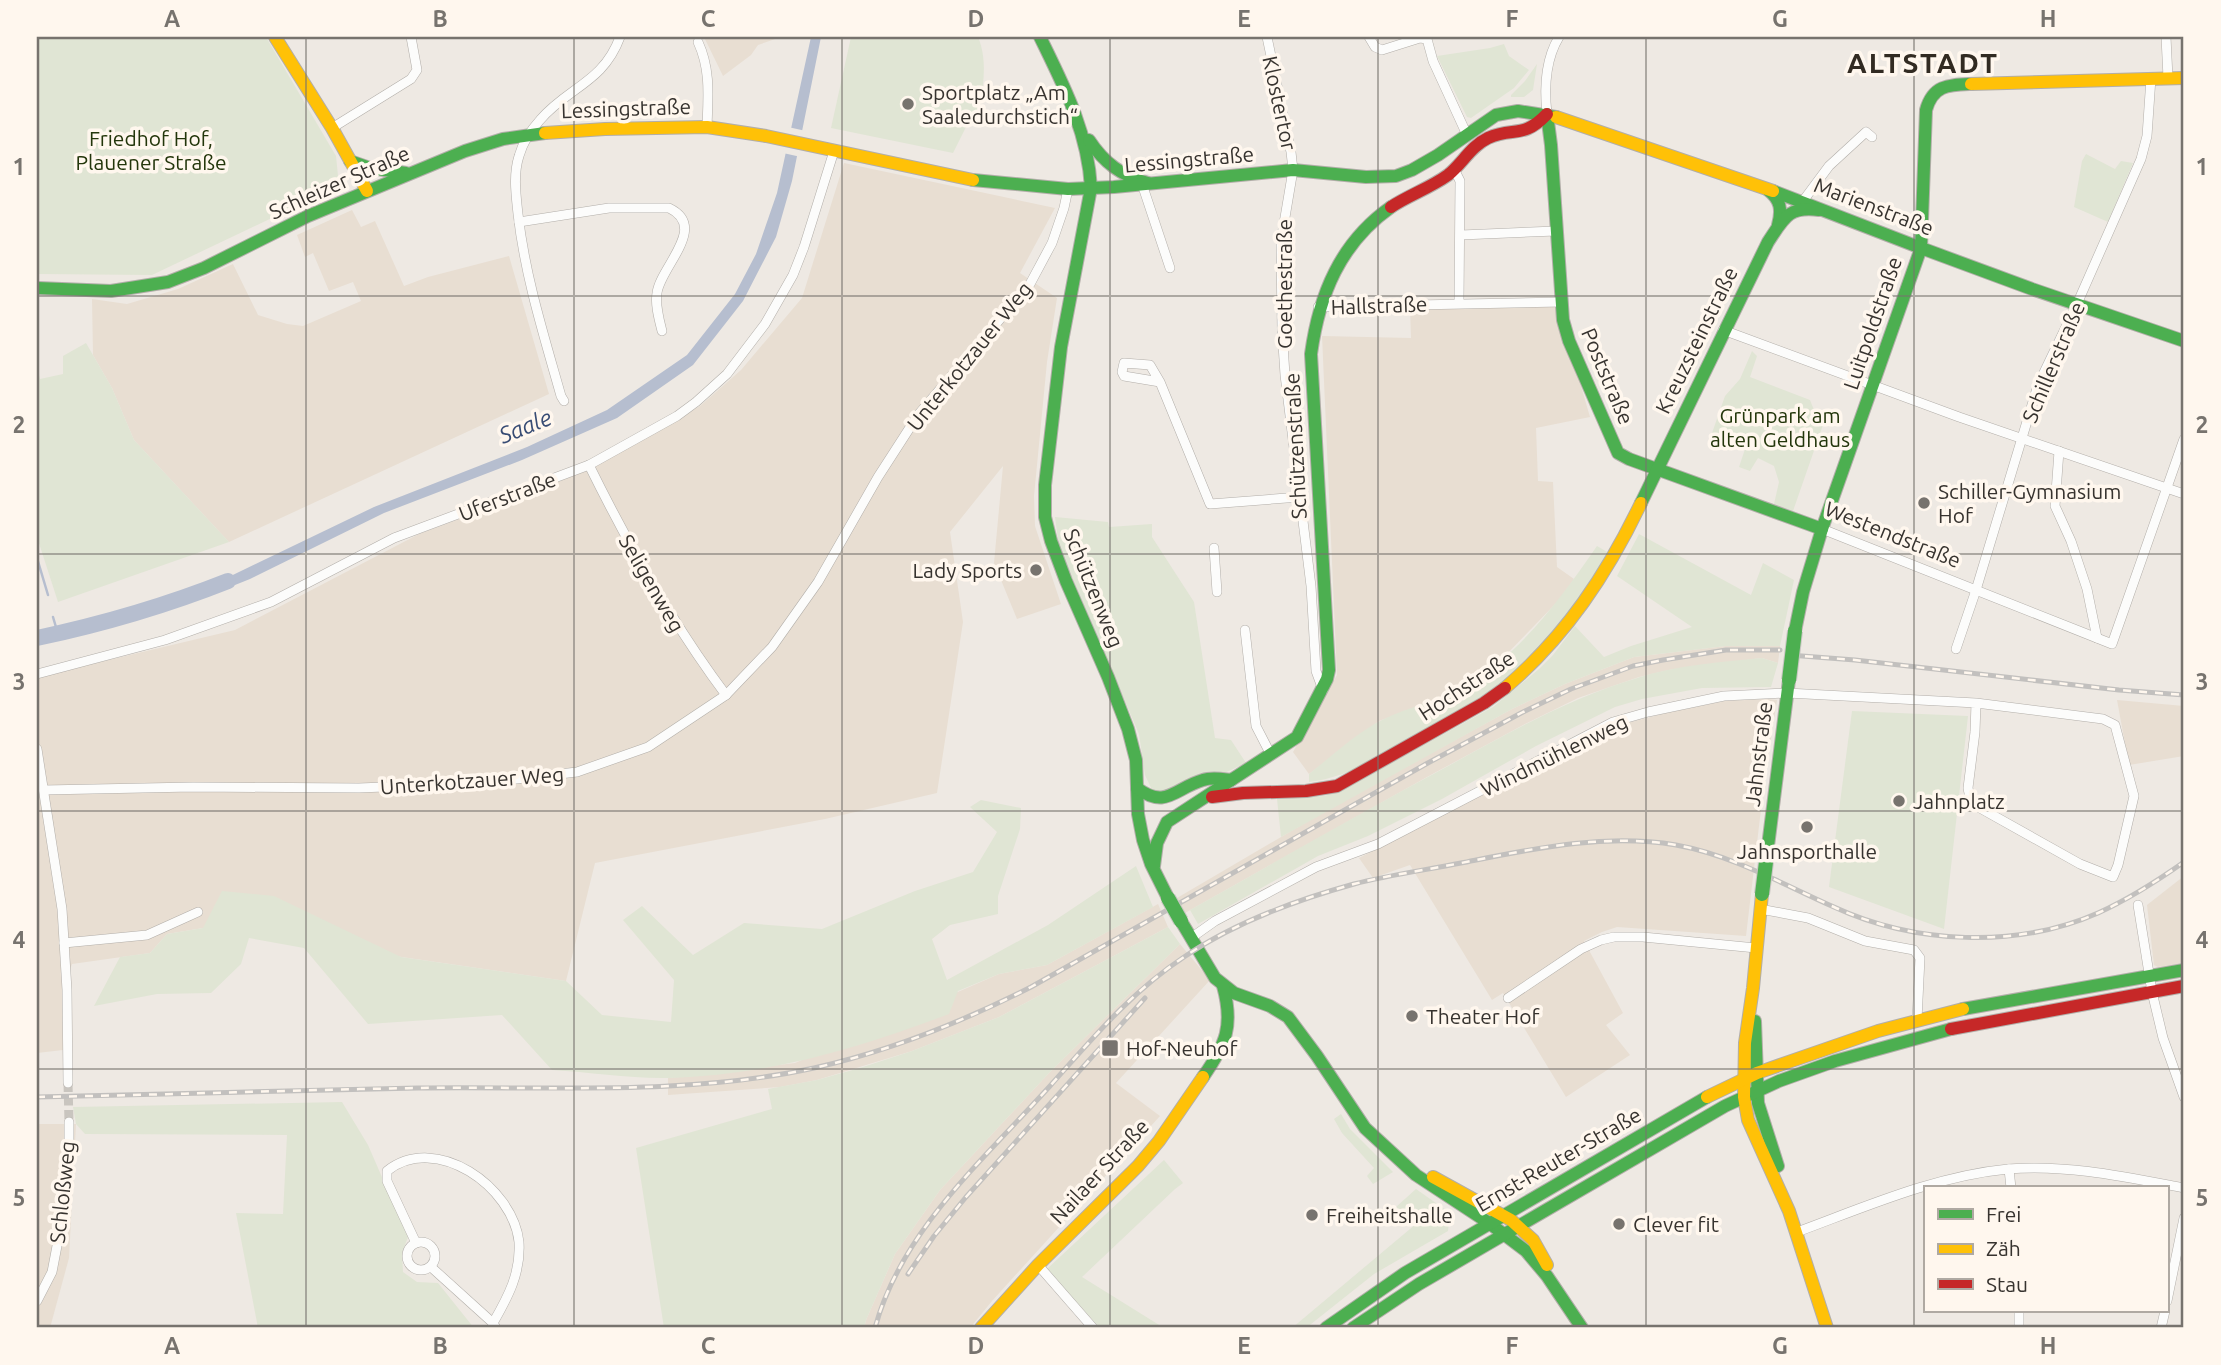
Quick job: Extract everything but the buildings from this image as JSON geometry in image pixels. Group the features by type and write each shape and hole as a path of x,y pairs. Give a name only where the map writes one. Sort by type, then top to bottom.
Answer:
{"main road":[{"path":"275,37 332,128 367,191"},
{"path":"1040,37 1080,122 1101,157 1111,168 1147,184"},
{"path":"2151,78 2184,78"},
{"name":"Luitpoldstraße","path":"1822,528 1921,248 1925,124 1927,104 1935,91 1949,85 2151,78"},
{"name":"Lessingstraße","path":"528,134 594,129 707,127 766,136 972,180 1068,189 1293,170 1366,177 1396,176 1412,170 1487,120 1518,111 1547,114"},
{"name":"Schützenstraße","path":"1155,873 1154,855 1160,832 1167,822 1176,813 1297,737 1323,690 1329,670 1311,354 1318,307 1337,264 1362,232 1389,208 1442,179 1482,141 1496,134 1528,130 1547,114"},
{"name":"Marienstraße","path":"1547,114 1767,190 1802,205 2184,341"},
{"name":"Poststraße","path":"1547,114 1563,320 1569,341 1618,453 1624,458 1657,469"},
{"name":"Schützenweg","path":"1080,122 1088,150 1091,188 1061,347 1044,506 1047,529 1060,566 1128,729 1136,760 1140,827 1147,856 1155,873"},
{"name":"Schleizer Straße","path":"37,288 111,291 168,282 204,268 308,216 409,173 491,143 528,134"},
{"path":"350,161 370,168 409,173"},
{"path":"1767,190 1779,200 1802,205"},
{"name":"Kreuzsteinstraße","path":"1776,232 1781,212 1779,200"},
{"name":"Kreuzsteinstraße","path":"1657,469 1758,260 1791,213 1802,205"},
{"name":"Westendstraße","path":"1657,469 1822,528"},
{"name":"Hochstraße","path":"1201,799 1227,793 1328,788 1347,782 1484,703 1519,678 1548,650 1605,573 1657,469"},
{"name":"Jahnstraße","path":"1750,1094 1745,1043 1795,631 1805,584 1822,528"},
{"name":"Schützenstraße","path":"1137,788 1150,799 1158,799 1204,779 1231,780"},
{"path":"1155,873 1210,972 1223,986 1279,1010 1291,1021 1357,1119 1424,1181 1517,1244 1535,1261 1570,1310"},
{"name":"Ernst-Reuter-Straße","path":"1326,1328 1375,1292 1504,1214 1750,1075 1834,1045 1917,1020 1991,1003 2184,970"},
{"name":"Nailaer Straße","path":"981,1328 1038,1265 1138,1166 1159,1141 1220,1052 1229,1019 1223,986"},
{"name":"Ernst-Reuter-Straße","path":"1353,1328 1419,1284 1518,1225 1750,1094 1871,1051 1956,1027 2184,986"},
{"path":"1750,1094 1748,1120 1797,1232 1827,1328"},
{"path":"1397,1158 1504,1214 1518,1225 1533,1240 1581,1328"}],"street":[{"path":"332,128 415,75 417,62 411,37"},
{"path":"564,401 525,263 519,222 516,176 518,159 528,134 550,110 607,63 620,37"},
{"name":"Klostertor","path":"1267,37 1293,170"},
{"path":"1369,37 1375,47 1384,50 1426,38 1435,66 1467,135"},
{"name":"Poststraße","path":"1547,114 1548,63 1559,37"},
{"path":"2166,37 2168,78"},
{"path":"698,42 709,76 707,127"},
{"name":"Schillerstraße","path":"1956,649 2038,385 2077,304 2145,147 2151,78"},
{"name":"Kreuzsteinstraße","path":"1802,205 1829,166 1866,132 1872,137"},
{"name":"Uferstraße","path":"37,674 165,640 271,602 394,538 589,465 677,416 696,402 734,364 765,324 793,275 814,217 827,149"},
{"path":"1454,169 1460,181 1460,302"},
{"name":"Goethestraße","path":"1293,170 1284,211 1280,268 1285,375 1311,586 1316,671 1323,690"},
{"path":"1147,184 1170,268"},
{"name":"Unterkotzauer Weg","path":"44,790 181,787 359,788 483,783 577,772 648,747 726,695 772,647 818,582 878,477 918,415 1030,284 1052,243 1068,189"},
{"path":"519,222 609,208 669,208 677,212 683,218 685,232 657,291 657,310 662,331"},
{"path":"1461,235 1556,231"},
{"name":"Hallstraße","path":"1318,307 1562,302"},
{"path":"1723,330 1872,386 2184,494"},
{"path":"1160,382 1210,504 1300,497"},
{"path":"2166,488 2184,439"},
{"path":"2059,451 2055,506 2071,541 2087,589 2097,638"},
{"name":"Seligenweg","path":"589,465 624,537 664,606 726,695"},
{"name":"Westendstraße","path":"1822,528 2112,644 2166,488"},
{"path":"1214,548 1217,592"},
{"path":"1245,630 1256,726 1271,755"},
{"name":"Windmühlenweg","path":"1191,938 1214,921 1316,867 1378,844 1613,722 1724,696 1788,687 1976,703 2100,718 2115,725 2134,796 2113,877 2080,864 1971,803 1968,788 1976,703"},
{"path":"37,749 57,870 64,943 68,1083"},
{"path":"1761,901 1865,941 1914,950 1920,958 1917,1020"},
{"path":"2138,905 2148,976 2163,1038 2184,1097"},
{"path":"64,943 147,935 198,912"},
{"path":"1508,998 1581,949 1614,937 1643,937 1756,948"},
{"name":"Schloßweg","path":"37,1301 51,1272 61,1224 69,1122"},
{"path":"416,1243 387,1181 387,1171 396,1164 409,1159 450,1162 482,1179 495,1191 510,1216 519,1241 516,1277 495,1325 431,1266"},
{"path":"2009,1169 2011,1186"},
{"path":"1927,1186 1969,1175 2009,1169 2067,1169 2125,1176 2184,1188"},
{"path":"1797,1232 1924,1187"},
{"path":"2168,1297 2181,1247 2184,1218"},
{"path":"416,1243 427,1243 433,1248 435,1255 431,1266 419,1270 408,1260 408,1252 416,1243"},
{"path":"1038,1265 1093,1328"}],"shaded area":[{"path":"704,37 781,37 758,45 751,55 723,76"},
{"path":"844,163 1055,208 1020,273 1057,298 1047,362 1034,496 1035,526 1061,604 1017,619 994,563 1003,466 950,532 963,622 937,793 825,819 595,863 566,981 203,928 167,934 150,953 72,964 62,992 63,1050 37,1053 37,677 235,630 419,534 540,489 661,429 700,406 741,370 802,298"},
{"path":"352,210 361,227 375,221 404,286 509,256 549,394 229,542 134,440 112,388 93,355 92,299 127,304 178,289 233,264 258,315 303,326 361,301 353,282 329,291 313,253 305,257 297,235"},
{"path":"1557,304 1590,417 1536,428 1538,481 1553,482 1557,567 1574,579 1562,597 1485,673 1442,698 1379,721 1309,774 1293,752 1337,675 1322,336 1411,338 1410,307"},
{"path":"1760,644 1780,646 1778,663 1762,658 1669,670 1639,677 1578,698 1427,777 1185,913 1177,898 1327,810 1512,709 1565,684 1634,657"},
{"path":"1777,700 1746,936 1617,927 1584,941 1623,1013 1606,1025 1630,1055 1566,1097 1503,993 1492,1000 1410,865 1373,878 1359,858 1619,725 1725,701"},
{"path":"2117,700 2184,706 2184,756 2129,765"},
{"path":"2184,876 2184,963 2158,967 2154,965 2147,905"},
{"path":"1158,904 1168,927 999,1017 912,1051 817,1080 780,1087 668,1095 668,1078 795,1063 999,974 1047,965"},
{"path":"1180,944 1210,980 1116,1083 1160,1116 970,1328 864,1328 895,1254 940,1190 1049,1073"},
{"path":"37,1124 76,1124 69,1258 50,1328 37,1328"}],"green space":[{"name":"Friedhof Hof, Plauener Straße","path":"37,37 266,37 336,156 339,186 152,275 37,274"},
{"name":"Sportplatz „Am Saaledurchstich“","path":"851,37 978,37 984,67 978,120 966,127 953,153 831,128"},
{"path":"1504,44 1509,56 1529,70 1514,88 1471,118 1467,117 1437,56"},
{"path":"1537,64 1533,90 1524,97 1511,97 1511,95"},
{"path":"2086,154 2115,169 2121,161 2133,163 2108,222 2074,207 2082,161"},
{"path":"86,343 112,388 134,440 229,542 58,602 37,537 37,366 40,379 63,374 63,356"},
{"name":"Grünpark am alten Geldhaus","path":"1752,351 1757,356 1750,377 1810,400 1816,415 1825,419 1793,511 1774,504 1779,482 1774,466 1758,458 1750,471 1739,467 1745,449 1712,433 1725,396 1740,379"},
{"path":"1055,517 1108,522 1109,527 1152,524 1152,537 1194,602 1215,738 1231,740 1246,763 1188,787 1153,792 1145,775 1139,734 1059,547"},
{"path":"1639,534 1751,595 1763,563 1794,580 1780,646 1726,646 1634,657 1565,684 1512,709 1281,837 1277,799 1324,796 1339,792 1493,707 1539,669 1575,626 1604,657 1692,627 1617,576"},
{"path":"1597,546 1609,553 1587,589 1549,640 1518,671 1482,697 1380,756 1353,770 1309,782 1309,774 1372,725 1466,686 1505,658 1539,623"},
{"path":"1762,658 1778,663 1771,687 1702,688 1615,707 1536,746 1442,799 1368,836 1318,856 1198,924 1190,910 1518,728 1588,695 1668,670"},
{"name":"Jahnplatz","path":"1852,711 1968,716 1944,929 1829,887"},
{"path":"981,800 1021,808 1020,829 998,896 998,914 950,925 932,939 947,980 1048,925 1136,866 1153,907 1047,965 999,974 958,991 949,1014 812,1058 742,1072 669,1078 552,1070 502,1015 368,1024 304,948 249,938 241,964 211,993 157,994 94,1006 120,957 150,953 167,934 203,928 222,891 274,896 401,957 566,981 602,1015 671,1022 674,980 623,920 642,906 693,955 744,923 822,929 915,891 973,872 997,832 970,807"},
{"path":"1168,927 1180,944 1049,1073 940,1190 895,1254 864,1328 664,1328 636,1148 772,1109 768,1089 817,1080 863,1067 999,1017"},
{"path":"342,1102 368,1145 408,1237 402,1253 403,1272 417,1282 438,1283 474,1328 258,1328 236,1213 283,1214 287,1135 85,1134 76,1124 73,1107"},
{"path":"1341,1114 1350,1129 1393,1172 1373,1184 1367,1176 1374,1168 1342,1133 1334,1119"},
{"path":"1164,1160 1183,1183 1082,1277 1164,1328 1100,1328 1047,1269"},
{"path":"1416,1189 1450,1213 1448,1231 1374,1274 1306,1328 1292,1328 1416,1224 1396,1207"}],"water":[{"path":"811,37 821,37 792,181 776,237 743,301 693,365 617,418 522,460 384,513 250,579 210,595 208,587 374,507 527,447 607,410 687,355 735,294 756,254 777,193"}],"pier":[{"path":"788,127 806,131 801,157 783,153"}],"waterway":[{"path":"37,558 48,595"},
{"name":"Saale","path":"37,638 134,614 228,581"},
{"path":"53,617 58,634"}],"tunnel":[{"path":"68,1083 69,1122"}],"railway":[{"path":"37,1097 418,1088 667,1086 766,1077 842,1061 925,1034 1031,987 1426,764 1571,689 1633,666 1663,660 1726,650 1780,650"},
{"path":"1789,655 2184,695"},
{"path":"875,1328 887,1293 904,1259 925,1228 973,1169 1113,1017 1147,985 1184,957 1244,923 1288,905 1367,881 1514,853 1568,844 1649,842 1676,845 1717,856 1834,907 1898,929 1931,935 2000,937 2067,925 2098,913 2143,889 2184,862"},
{"path":"908,1274 966,1197 1145,998"}],"traffic: fast":[{"path":"1040,37 1080,129 1091,188"},
{"path":"1971,84 1955,85 1937,91 1926,110 1921,248 2184,341"},
{"path":"973,180 1068,189 1293,170 1366,177 1396,176 1438,155 1496,115 1518,111 1556,117"},
{"path":"1547,114 1563,320 1569,341 1618,453 1822,529"},
{"path":"37,288 111,291 168,282 204,268 308,216 465,151 503,139 545,133"},
{"path":"1089,140 1114,168 1148,183"},
{"path":"350,161 370,168 406,173"},
{"path":"1091,188 1061,347 1045,485 1045,517 1066,581 1128,729 1136,760 1138,814 1143,840 1151,864 1168,898"},
{"path":"1768,190 1779,206 1778,225"},
{"path":"1773,191 1921,248 1822,529 1803,592 1795,631"},
{"path":"1154,866 1157,843 1167,822 1297,737 1327,679 1329,670 1311,354 1320,311 1335,272 1358,237 1391,207"},
{"path":"1641,503 1768,242 1778,226 1793,212 1819,210"},
{"path":"1789,680 1795,631"},
{"path":"1767,854 1789,680"},
{"path":"1137,788 1147,794 1163,797 1206,779 1231,780"},
{"path":"1762,894 1767,854"},
{"path":"1168,898 1181,921"},
{"path":"1181,921 1215,978 1234,993 1270,1006 1288,1017 1365,1128 1416,1175 1526,1251 1547,1276 1582,1328"},
{"path":"1963,1009 2184,970"},
{"path":"1203,1077 1226,1034 1228,1012 1223,986"},
{"path":"1755,1021 1758,1103 1778,1166"},
{"path":"1353,1328 1419,1284 1725,1106 1779,1081 1835,1061 1951,1029"},
{"path":"1326,1328 1405,1273 1707,1097"}],"traffic: slow":[{"path":"275,37 332,128 367,191"},
{"path":"1971,84 2184,78"},
{"path":"1556,117 1773,191"},
{"path":"545,133 707,127 766,136 973,180"},
{"path":"1505,688 1547,647 1583,603 1614,555 1641,503"},
{"path":"1762,894 1745,1043 1744,1097 1748,1120 1789,1211 1827,1328"},
{"path":"1707,1097 1757,1073 1878,1031 1963,1009"},
{"path":"981,1328 1038,1265 1138,1166 1159,1141 1203,1077"},
{"path":"1433,1177 1511,1220 1533,1240 1547,1265"}],"traffic: jam":[{"path":"1391,207 1448,175 1482,141 1524,130 1547,114"},
{"path":"1212,797 1306,791 1337,786 1484,703 1505,688"},
{"path":"1951,1029 2184,986"}],"place":[{"name":"Sportplatz „Am Saaledurchstich“","path":"908,104"},
{"name":"Schiller-Gymnasium Hof","path":"1924,503"},
{"name":"Lady Sports","path":"1036,570"},
{"name":"Jahnplatz","path":"1899,801"},
{"name":"Jahnsporthalle","path":"1807,827"},
{"name":"Theater Hof","path":"1412,1016"},
{"name":"Hof-Neuhof","path":"1110,1048"},
{"name":"Freiheitshalle","path":"1312,1215"},
{"name":"Clever fit","path":"1619,1224"}],"district":[{"name":"ALTSTADT","path":"1923,62"}]}
